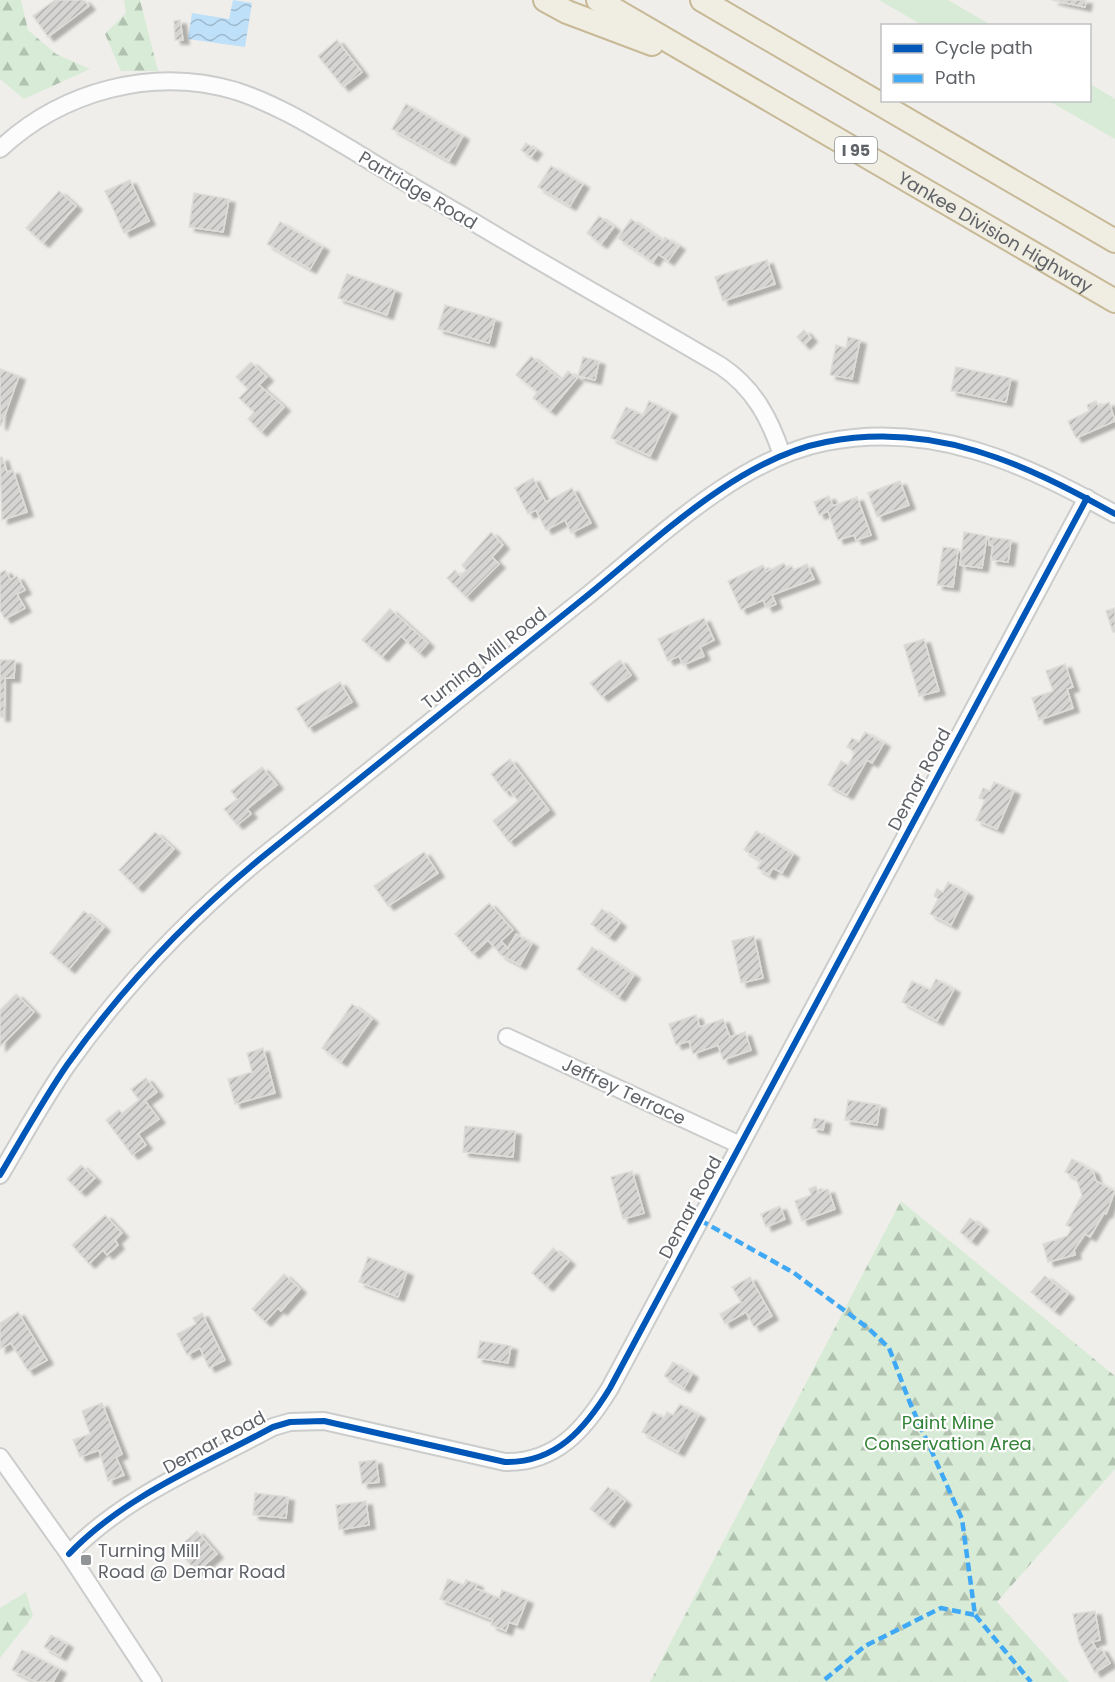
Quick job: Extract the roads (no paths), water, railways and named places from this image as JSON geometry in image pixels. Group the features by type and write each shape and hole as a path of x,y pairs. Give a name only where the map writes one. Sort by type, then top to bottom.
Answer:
{"highway":[{"path":"546,0 567,12 711,66"},
{"name":"Yankee Division Highway","path":"598,0 1115,301"},
{"path":"702,0 1115,241"}],"street":[{"name":"Partridge Road","path":"0,149 41,117 107,89 174,81 237,92 293,115 729,371 759,403 774,429 782,455"},
{"name":"Turning Mill Road","path":"0,1175 67,1065 159,952 201,910 268,852 679,520 765,462 825,442 854,437 914,437 972,448 1004,459 1087,498 1115,514"},
{"name":"Demar Road","path":"69,1554 125,1506 273,1427 290,1422 324,1421 505,1462 531,1459 561,1447 586,1424 610,1388 1087,498"},
{"name":"Jeffrey Terrace","path":"507,1037 741,1145"},
{"path":"0,1457 69,1554 153,1682"}],"water":[{"path":"233,0 252,3 245,47 188,39 192,13 229,19"}],"place":[{"name":"Turning Mill Road @ Demar Road","path":"86,1560"}],"park label":[{"name":"Paint Mine Conservation Area","path":"948,1432"}]}
